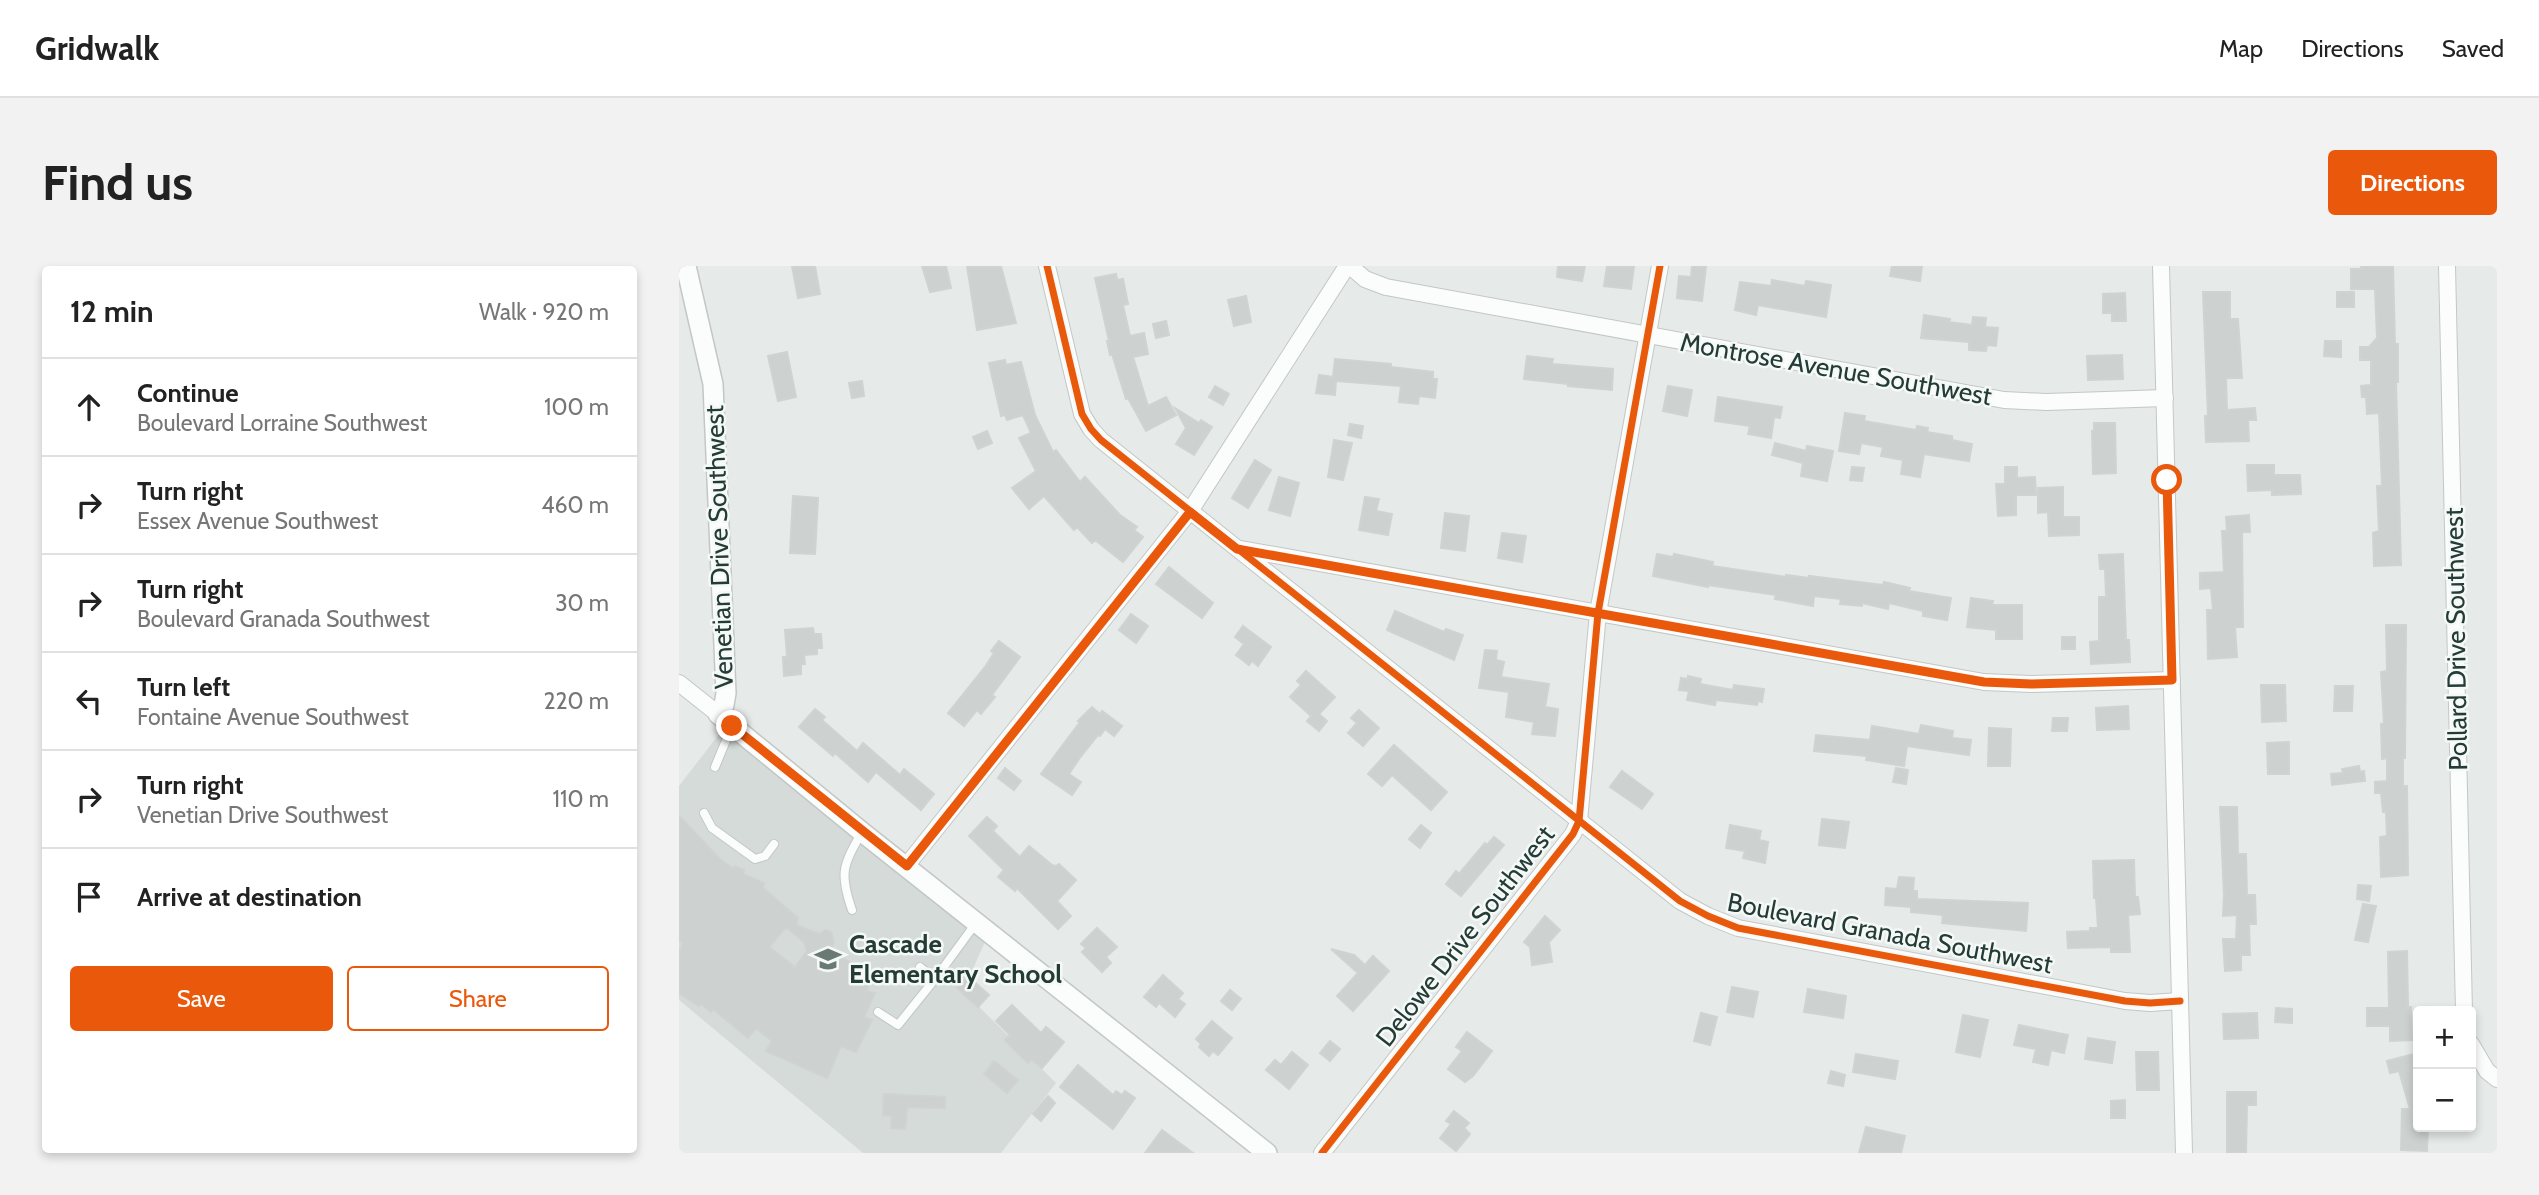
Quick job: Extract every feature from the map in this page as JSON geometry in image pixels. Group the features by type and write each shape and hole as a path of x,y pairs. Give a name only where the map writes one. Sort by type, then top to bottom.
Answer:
{"street":[{"name":"Venetian Drive Southwest","path":"687,266 713,384 725,720 1266,1153"},
{"name":"Boulevard Granada Southwest","path":"1047,266 1082,414 1090,429 1190,512 1680,901 1738,928 2125,1001 2180,1001"},
{"path":"907,866 1190,512 1348,266"},
{"name":"Montrose Avenue Southwest","path":"1348,266 1365,279 1386,288 2004,400 2046,402 2165,398"},
{"name":"Delowe Drive Southwest","path":"1322,1153 1573,834 1579,821 1598,613 1660,266"},
{"path":"2161,266 2184,1153"},
{"name":"Pollard Drive Southwest","path":"2447,266 2464,1006"},
{"path":"1237,549 1984,682 2031,684 2172,680"},
{"path":"679,683 725,720"},
{"path":"2476,1052 2487,1071 2497,1079"}],"lane":[{"path":"715,767 725,720"},
{"path":"704,813 712,828 755,859 765,856 774,844"},
{"path":"852,909 843,885 846,859 862,832"},
{"path":"877,1012 898,1024 977,922"},
{"path":"920,967 935,979"}],"shaded area":[{"name":"Cascade Elementary School","path":"730,720 992,926 963,991 1056,1083 1001,1153 863,1153 679,1000 679,786"}],"building":[{"path":"792,266 815,266 820,294 798,298"},
{"path":"922,266 946,266 951,288 930,292"},
{"path":"967,266 1001,266 1016,323 977,330"},
{"path":"1558,266 1585,266 1582,281 1557,277"},
{"path":"1607,266 1634,266 1631,289 1604,286"},
{"path":"1692,266 1706,266 1702,301 1677,298 1679,276 1691,277"},
{"path":"1892,266 1922,266 1920,281 1890,276"},
{"path":"2361,266 2393,266 2395,344 2398,344 2396,382 2401,565 2374,566 2373,533 2379,531 2377,486 2382,486 2379,413 2367,414 2366,397 2362,397 2361,386 2371,385 2371,360 2360,360 2360,347 2369,347 2377,338 2375,289 2351,289 2351,269 2361,269"},
{"path":"1116,274 1117,280 1123,279 1128,304 1123,305 1130,336 1144,333 1148,354 1133,357 1148,406 1166,397 1176,415 1146,431 1128,398 1126,399 1107,341 1095,278"},
{"path":"1772,280 1805,286 1806,281 1831,285 1826,317 1758,305 1756,315 1735,310 1740,282 1771,286"},
{"path":"2203,292 2230,292 2230,319 2238,319 2242,378 2226,378 2227,410 2255,408 2256,420 2248,420 2249,441 2206,442 2205,416 2208,416"},
{"path":"2337,292 2354,292 2354,307 2337,307"},
{"path":"2125,293 2126,321 2112,321 2112,313 2103,313 2103,294"},
{"path":"1246,296 1251,322 1234,326 1228,300"},
{"path":"1924,315 1972,325 1973,317 1986,318 1985,327 1998,328 1996,346 1987,345 1986,351 1969,350 1969,342 1921,338"},
{"path":"1166,321 1169,335 1156,338 1153,324"},
{"path":"2325,341 2341,341 2341,357 2324,356"},
{"path":"787,352 796,397 778,401 768,356"},
{"path":"2122,355 2123,379 2088,380 2087,356"},
{"path":"1527,356 1553,359 1552,364 1613,369 1612,390 1524,379"},
{"path":"1335,359 1391,364 1391,367 1433,372 1433,379 1437,379 1435,398 1419,396 1418,404 1399,402 1401,386 1336,381 1335,395 1316,393 1319,375 1333,377"},
{"path":"1005,360 1006,365 1021,362 1035,415 1053,452 1056,450 1080,482 1085,477 1120,515 1137,527 1134,530 1143,537 1123,562 1095,540 1092,543 1077,527 1074,530 1044,496 1029,509 1012,488 1036,471 1019,438 1031,433 1023,415 1007,420 1005,415 1001,416 989,363"},
{"path":"862,381 864,396 852,398 849,383"},
{"path":"1215,386 1229,394 1223,405 1209,397"},
{"path":"1668,386 1692,390 1687,416 1663,411"},
{"path":"1718,397 1782,407 1780,418 1774,417 1771,438 1748,434 1750,426 1715,421"},
{"path":"1175,408 1199,423 1201,420 1212,427 1194,455 1176,444 1186,428"},
{"path":"1845,413 1865,416 1864,421 1916,430 1917,426 1928,428 1927,432 1952,436 1952,440 1972,444 1969,461 1924,454 1920,477 1901,474 1903,460 1881,456 1883,447 1861,443 1859,454 1839,451"},
{"path":"2094,423 2115,423 2116,473 2093,474"},
{"path":"1350,424 1363,426 1361,438 1348,435"},
{"path":"987,431 992,443 978,449 973,437"},
{"path":"1334,440 1352,443 1343,480 1328,477"},
{"path":"1775,443 1806,451 1807,446 1833,451 1827,481 1801,476 1803,463 1772,455"},
{"path":"1255,460 1271,470 1248,508 1232,498"},
{"path":"2247,465 2274,465 2274,475 2300,475 2301,494 2272,495 2272,490 2248,491"},
{"path":"1852,467 1864,468 1862,481 1850,480"},
{"path":"2005,467 2017,467 2017,478 2035,477 2036,495 2016,495 2016,515 1998,516 1996,484 2005,484"},
{"path":"1279,477 1299,483 1290,516 1269,510"},
{"path":"2063,487 2063,517 2079,517 2079,535 2049,536 2048,512 2038,513 2038,488"},
{"path":"793,496 818,498 815,554 790,553"},
{"path":"1365,497 1379,499 1376,511 1392,514 1388,535 1359,530"},
{"path":"1445,513 1469,516 1465,551 1441,548"},
{"path":"2249,515 2250,532 2242,532 2243,627 2235,627 2237,657 2208,659 2207,610 2213,610 2211,588 2200,589 2200,573 2224,572 2222,531 2227,531 2226,517"},
{"path":"1502,533 1526,536 1522,562 1498,558"},
{"path":"1657,554 1673,557 1674,554 1713,562 1712,566 1786,577 1809,576 1883,585 1884,582 1910,588 1909,591 1951,598 1947,620 1923,616 1923,611 1889,603 1888,609 1862,603 1862,606 1840,604 1841,599 1814,596 1813,606 1775,599 1776,595 1708,587 1653,576"},
{"path":"2123,554 2126,640 2129,640 2130,662 2091,664 2090,642 2099,641 2099,597 2106,597 2105,569 2100,569 2099,555"},
{"path":"1169,567 1213,603 1202,618 1156,584"},
{"path":"1971,598 1993,601 1992,605 2022,605 2022,639 1996,639 1996,630 1967,627"},
{"path":"1395,611 1444,632 1446,629 1463,635 1454,660 1387,630"},
{"path":"1131,614 1148,626 1136,643 1119,630"},
{"path":"2386,625 2406,625 2403,786 2407,786 2408,875 2381,877 2380,837 2387,836 2386,812 2383,812 2381,793 2375,793 2375,782 2387,781 2387,758 2382,759 2381,724 2384,724 2381,672 2387,671"},
{"path":"1243,626 1271,647 1258,666 1252,661 1249,665 1236,655 1244,644 1235,637"},
{"path":"813,628 814,634 821,634 822,648 817,648 817,654 804,655 805,664 801,664 801,674 784,676 783,657 787,657 785,630"},
{"path":"2062,637 2075,637 2075,649 2062,649"},
{"path":"999,641 1020,657 992,695 995,697 981,714 977,710 964,726 948,713 985,667 994,653 991,651"},
{"path":"1485,650 1497,651 1496,660 1504,662 1501,677 1549,684 1545,707 1558,709 1555,736 1532,734 1534,722 1506,717 1509,692 1479,688"},
{"path":"1306,671 1335,697 1319,714 1327,721 1319,731 1307,721 1311,716 1290,697 1301,685 1297,681"},
{"path":"1688,676 1701,679 1700,684 1733,690 1734,685 1764,689 1762,702 1758,701 1757,705 1716,700 1715,705 1687,700 1689,691 1679,690 1681,678 1688,679"},
{"path":"2261,685 2285,685 2286,721 2262,722"},
{"path":"2335,686 2353,686 2352,711 2334,711"},
{"path":"2128,706 2129,729 2097,730 2096,708"},
{"path":"1092,707 1122,726 1114,736 1105,729 1079,759 1069,774 1081,782 1072,795 1041,774 1080,722 1078,721"},
{"path":"815,709 825,717 822,720 857,751 863,743 900,775 904,769 934,794 921,810 876,772 868,782 835,753 833,756 799,727"},
{"path":"1359,710 1379,728 1363,746 1348,733 1357,723 1351,718"},
{"path":"2053,718 2068,718 2067,731 2052,731"},
{"path":"1921,725 1953,731 1952,738 1971,740 1969,755 1907,746 1904,766 1866,760 1867,756 1814,751 1816,735 1870,740 1872,726 1919,734"},
{"path":"1989,728 2011,729 2010,766 1988,766"},
{"path":"2289,742 2289,774 2268,774 2267,743"},
{"path":"1394,745 1447,792 1431,810 1392,775 1382,786 1368,774"},
{"path":"2359,766 2360,772 2364,771 2365,781 2332,785 2331,774 2343,773 2342,769"},
{"path":"1005,768 1021,781 1014,790 998,778"},
{"path":"1896,768 1908,770 1906,784 1893,782"},
{"path":"1622,771 1653,794 1642,809 1610,787"},
{"path":"2220,807 2237,807 2238,854 2246,854 2247,895 2255,895 2256,924 2249,924 2250,955 2241,955 2241,970 2225,971 2223,939 2236,939 2237,915 2223,916"},
{"path":"679,816 721,860 764,883 763,888 798,918 796,925 819,934 826,930 831,932 834,942 829,952 875,974 866,991 875,993 864,1017 872,1020 856,1052 841,1046 827,1078 766,1051 772,1041 756,1028 748,1038 713,1009 711,1012 679,993 679,952 683,943 679,941","holes":["786,927 804,942 807,951 795,967 769,947"]},
{"path":"987,817 997,826 993,831 1020,857 1029,846 1052,865 1059,864 1076,880 1057,901 1071,916 1058,929 1017,888 1015,891 998,877 1004,870 969,836"},
{"path":"1822,819 1849,822 1845,848 1819,845"},
{"path":"1421,825 1431,833 1420,848 1409,839"},
{"path":"1730,825 1761,831 1759,840 1768,842 1765,863 1743,858 1745,851 1726,848"},
{"path":"1494,837 1504,845 1461,896 1446,884 1456,871 1459,874 1485,843 1487,845"},
{"path":"2134,860 2135,897 2138,897 2140,914 2128,915 2130,952 2111,952 2111,947 2068,948 2067,932 2098,928 2093,861"},
{"path":"1899,877 1914,878 1913,891 1917,891 1917,899 2028,903 2026,931 1942,923 1943,915 1911,912 1911,907 1885,905 1886,888 1897,889"},
{"path":"2358,885 2371,886 2369,901 2357,899"},
{"path":"2363,904 2376,906 2368,942 2355,940"},
{"path":"1545,916 1560,930 1549,942 1552,962 1532,965 1530,947 1524,942"},
{"path":"1097,928 1117,947 1106,957 1111,963 1102,972 1082,952 1086,948 1081,944"},
{"path":"1331,949 1354,955 1365,965 1373,956 1389,971 1353,1011 1337,996 1358,973"},
{"path":"2407,951 2408,1007 2411,1007 2412,1040 2390,1041 2390,1026 2367,1026 2367,1008 2389,1008 2388,952"},
{"path":"1163,975 1183,993 1178,999 1185,1004 1175,1017 1159,1003 1156,1007 1144,997"},
{"path":"968,976 989,995 978,1007 957,988"},
{"path":"1732,987 1758,992 1753,1017 1727,1012"},
{"path":"1808,989 1846,996 1843,1018 1804,1012"},
{"path":"1230,990 1241,999 1232,1010 1221,1001"},
{"path":"1012,1005 1041,1033 1046,1027 1064,1042 1042,1068 1031,1059 1028,1063 1005,1040 1010,1035 996,1021"},
{"path":"2276,1008 2292,1009 2292,1023 2275,1022"},
{"path":"1701,1013 1717,1017 1710,1045 1694,1041"},
{"path":"2257,1013 2258,1038 2224,1039 2223,1014"},
{"path":"1963,1015 1988,1020 1980,1057 1956,1052"},
{"path":"1212,1021 1232,1038 1218,1055 1213,1051 1209,1056 1199,1047 1201,1044 1196,1039"},
{"path":"2019,1025 2068,1035 2064,1053 2051,1050 2048,1065 2033,1062 2036,1049 2014,1045"},
{"path":"1467,1032 1492,1051 1465,1082 1448,1069 1462,1051 1456,1047"},
{"path":"2088,1038 2115,1042 2112,1063 2085,1059"},
{"path":"1330,1041 1340,1049 1330,1061 1320,1053"},
{"path":"1292,1052 1308,1065 1289,1089 1266,1070 1275,1060 1281,1065"},
{"path":"2136,1052 2158,1052 2159,1090 2137,1090"},
{"path":"1856,1054 1898,1061 1895,1079 1853,1072"},
{"path":"2413,1054 2413,1132 2428,1132 2427,1151 2401,1150 2402,1109 2410,1109 2399,1071 2390,1073 2387,1061"},
{"path":"994,1061 1018,1080 1007,1093 984,1074"},
{"path":"1078,1065 1113,1095 1116,1091 1122,1095 1125,1091 1135,1098 1113,1129 1060,1087"},
{"path":"1831,1071 1845,1075 1843,1086 1828,1083"},
{"path":"2227,1092 2256,1092 2256,1105 2247,1105 2246,1153 2227,1153"},
{"path":"884,1094 945,1097 945,1108 907,1107 905,1129 891,1128 892,1116 883,1115"},
{"path":"1048,1096 1055,1103 1041,1121 1033,1114"},
{"path":"2125,1100 2125,1118 2111,1118 2111,1101"},
{"path":"1454,1111 1469,1123 1464,1128 1470,1134 1456,1151 1440,1138 1451,1124 1446,1121"},
{"path":"1866,1127 1905,1136 1901,1153 1859,1153"},
{"path":"1162,1130 1193,1153 1145,1153"}],"cycle path":[{"path":"1047,266 1082,414 1101,440 1680,901 1738,928 2125,1001 2180,1001"},
{"path":"1322,1153 1573,834 1579,821 1598,613 1660,266"}],"place":[{"name":"Cascade Elementary School","path":"828,959"}],"route":[{"path":"732,726 907,866 1190,512 1237,549 1984,682 2031,684 2172,680 2167,480"}]}
